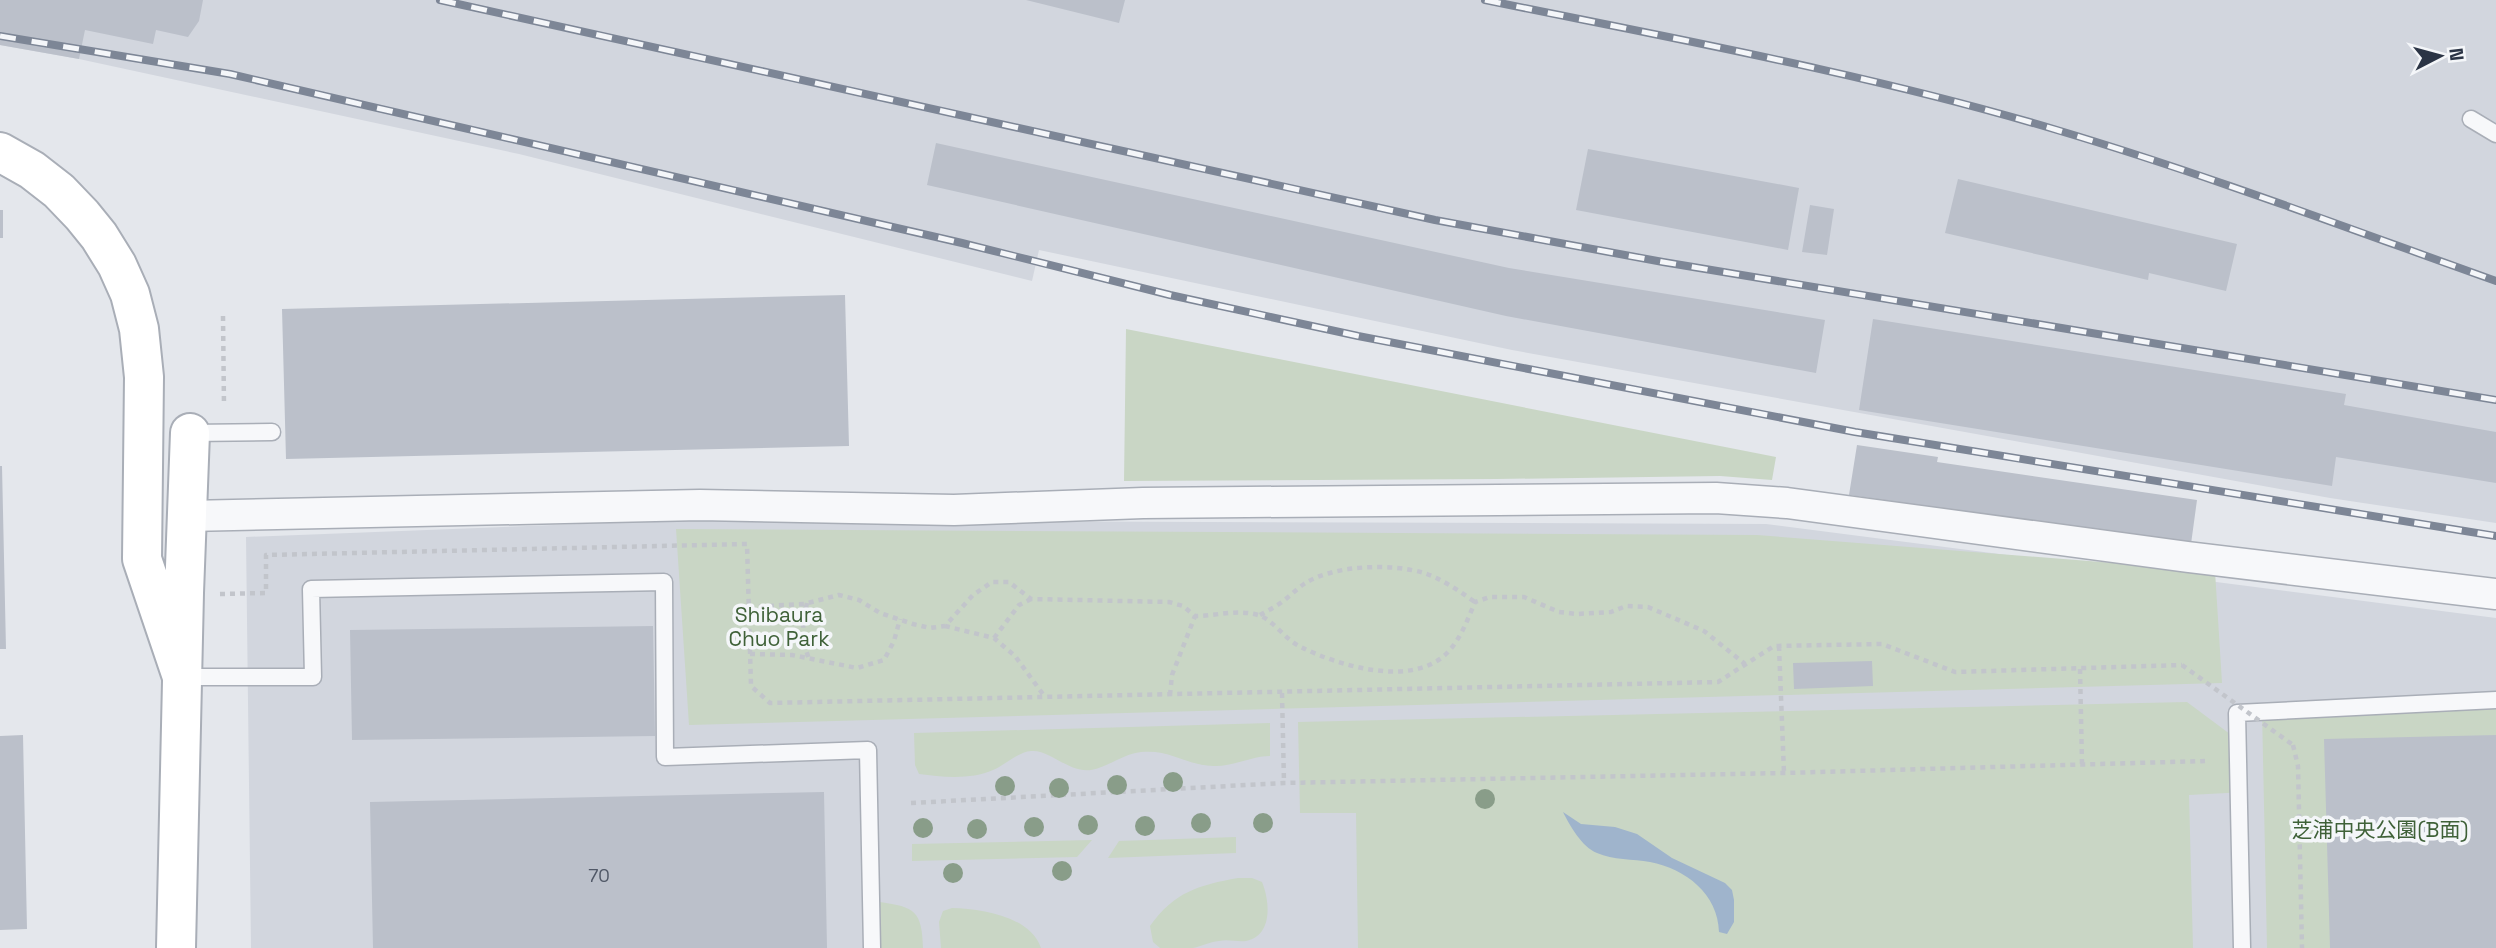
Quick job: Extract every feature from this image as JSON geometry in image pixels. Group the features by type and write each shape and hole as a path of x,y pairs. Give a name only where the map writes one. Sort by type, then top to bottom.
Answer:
{"street":[{"path":"0,152 32,170 59,191 82,215 111,256 130,294 139,329 144,377 142,559 182,677"},
{"path":"176,948 190,433"},
{"path":"188,516 700,505 954,510 1143,503 1716,498 1787,503 2188,557 2496,594"}],"lane":[{"path":"2471,119 2496,134"},
{"path":"190,433 272,432"},
{"path":"182,677 313,677 312,589 664,582 665,757 868,750 872,948"},
{"path":"2242,948 2237,713 2496,700"}],"path":[{"path":"219,594 266,593 266,555 747,544 751,685 770,703 1718,682 1774,646 1882,644 1955,672 2182,665 2293,745 2298,766 2302,948"},
{"path":"1260,615 1285,600 1304,583 1334,570 1406,569 1452,586 1475,602"},
{"path":"945,626 973,595 992,582 1009,582 1031,599"},
{"path":"749,607 807,603 839,596 859,600 880,612 930,628 945,626 994,638 1015,656 1045,697"},
{"path":"994,638 1020,605 1031,599 1169,601 1183,606 1195,616 1236,612 1260,615 1298,646 1329,658 1388,673 1429,666 1447,654 1475,602 1490,597 1524,597 1559,612 1577,614 1611,612 1626,607 1648,607 1704,631 1745,664"},
{"path":"807,603 801,628 809,659"},
{"path":"1170,695 1171,675 1195,616"},
{"path":"750,654 792,655 857,668 884,660 894,641 900,619"},
{"path":"1779,646 1784,773"},
{"path":"2080,668 2082,764"},
{"path":"1282,693 1284,783"},
{"path":"911,803 1284,783 2206,761"}],"shaded area":[{"path":"0,0 2496,0 2496,523 2330,498 1512,350 1039,250 1032,281 519,154 79,59 0,45"},
{"path":"685,520 1766,524 2496,618 2496,948 251,948 246,537"}],"green space":[{"path":"1126,329 1776,457 1772,480 1720,476 1124,481"},
{"name":"Shibaura Chuo Park","path":"676,529 1757,535 2215,571 2222,683 689,725"},
{"path":"2187,702 2242,743 2246,792 2189,795 2193,948 1358,948 1356,813 1300,813 1298,722"},
{"name":"芝浦中央公園(B面)","path":"2496,705 2496,948 2267,948 2262,710"},
{"path":"1270,723 1270,756 1220,766 1203,765 1161,753 1141,752 1091,770 1083,770 1038,751 1021,754 993,770 966,776 919,774 915,765 914,733"},
{"path":"1236,837 1236,853 1108,858 1119,841"},
{"path":"1092,840 1077,857 912,861 912,844"},
{"path":"1238,878 1252,878 1262,882 1265,890 1267,917 1261,932 1255,938 1246,941 1226,940 1193,948 1160,948 1153,942 1150,926 1168,905 1199,887"},
{"path":"880,902 901,906 914,913 921,926 923,948 881,948"},
{"path":"952,908 1004,916 1027,928 1041,948 941,948 939,922 943,911"}],"water":[{"path":"1563,812 1581,824 1615,827 1637,834 1672,858 1725,883 1732,890 1734,900 1734,922 1727,934 1719,932 1713,906 1698,885 1663,865 1597,853 1581,841"}],"building":[{"path":"0,0 203,0 199,21 188,37 156,30 153,44 85,30 79,59 0,45"},
{"path":"1026,0 1125,0 1119,23"},
{"path":"936,143 1509,268 1825,320 1816,373 1506,316 927,185"},
{"path":"1588,149 1799,188 1788,250 1576,210"},
{"path":"1958,179 2237,244 2226,291 2149,273 2148,280 1945,233"},
{"path":"1810,205 1834,209 1827,255 1802,252"},
{"path":"0,210 3,210 3,238 0,238"},
{"path":"845,295 849,446 286,459 282,309"},
{"path":"1873,319 2346,394 2344,405 2496,432 2496,483 2336,457 2332,486 1859,410"},
{"path":"1857,445 1938,457 1937,462 2197,500 2191,544 1849,495"},
{"path":"2,466 6,649 0,649"},
{"path":"653,626 655,736 352,740 350,630"},
{"path":"1872,661 1873,686 1794,689 1793,663"},
{"path":"23,735 27,929 0,930 0,736"},
{"name":"芝浦中央公園(B面)","path":"2496,735 2496,948 2330,948 2324,739"},
{"path":"824,792 827,948 373,948 370,802"}],"railway":[{"path":"440,0 1435,220 1663,262 2496,400"},
{"path":"1485,0 1772,59 1986,110 2168,165 2496,281"},
{"path":"0,36 230,74 962,243 1170,295 1358,336 1855,432 2496,536"}]}
